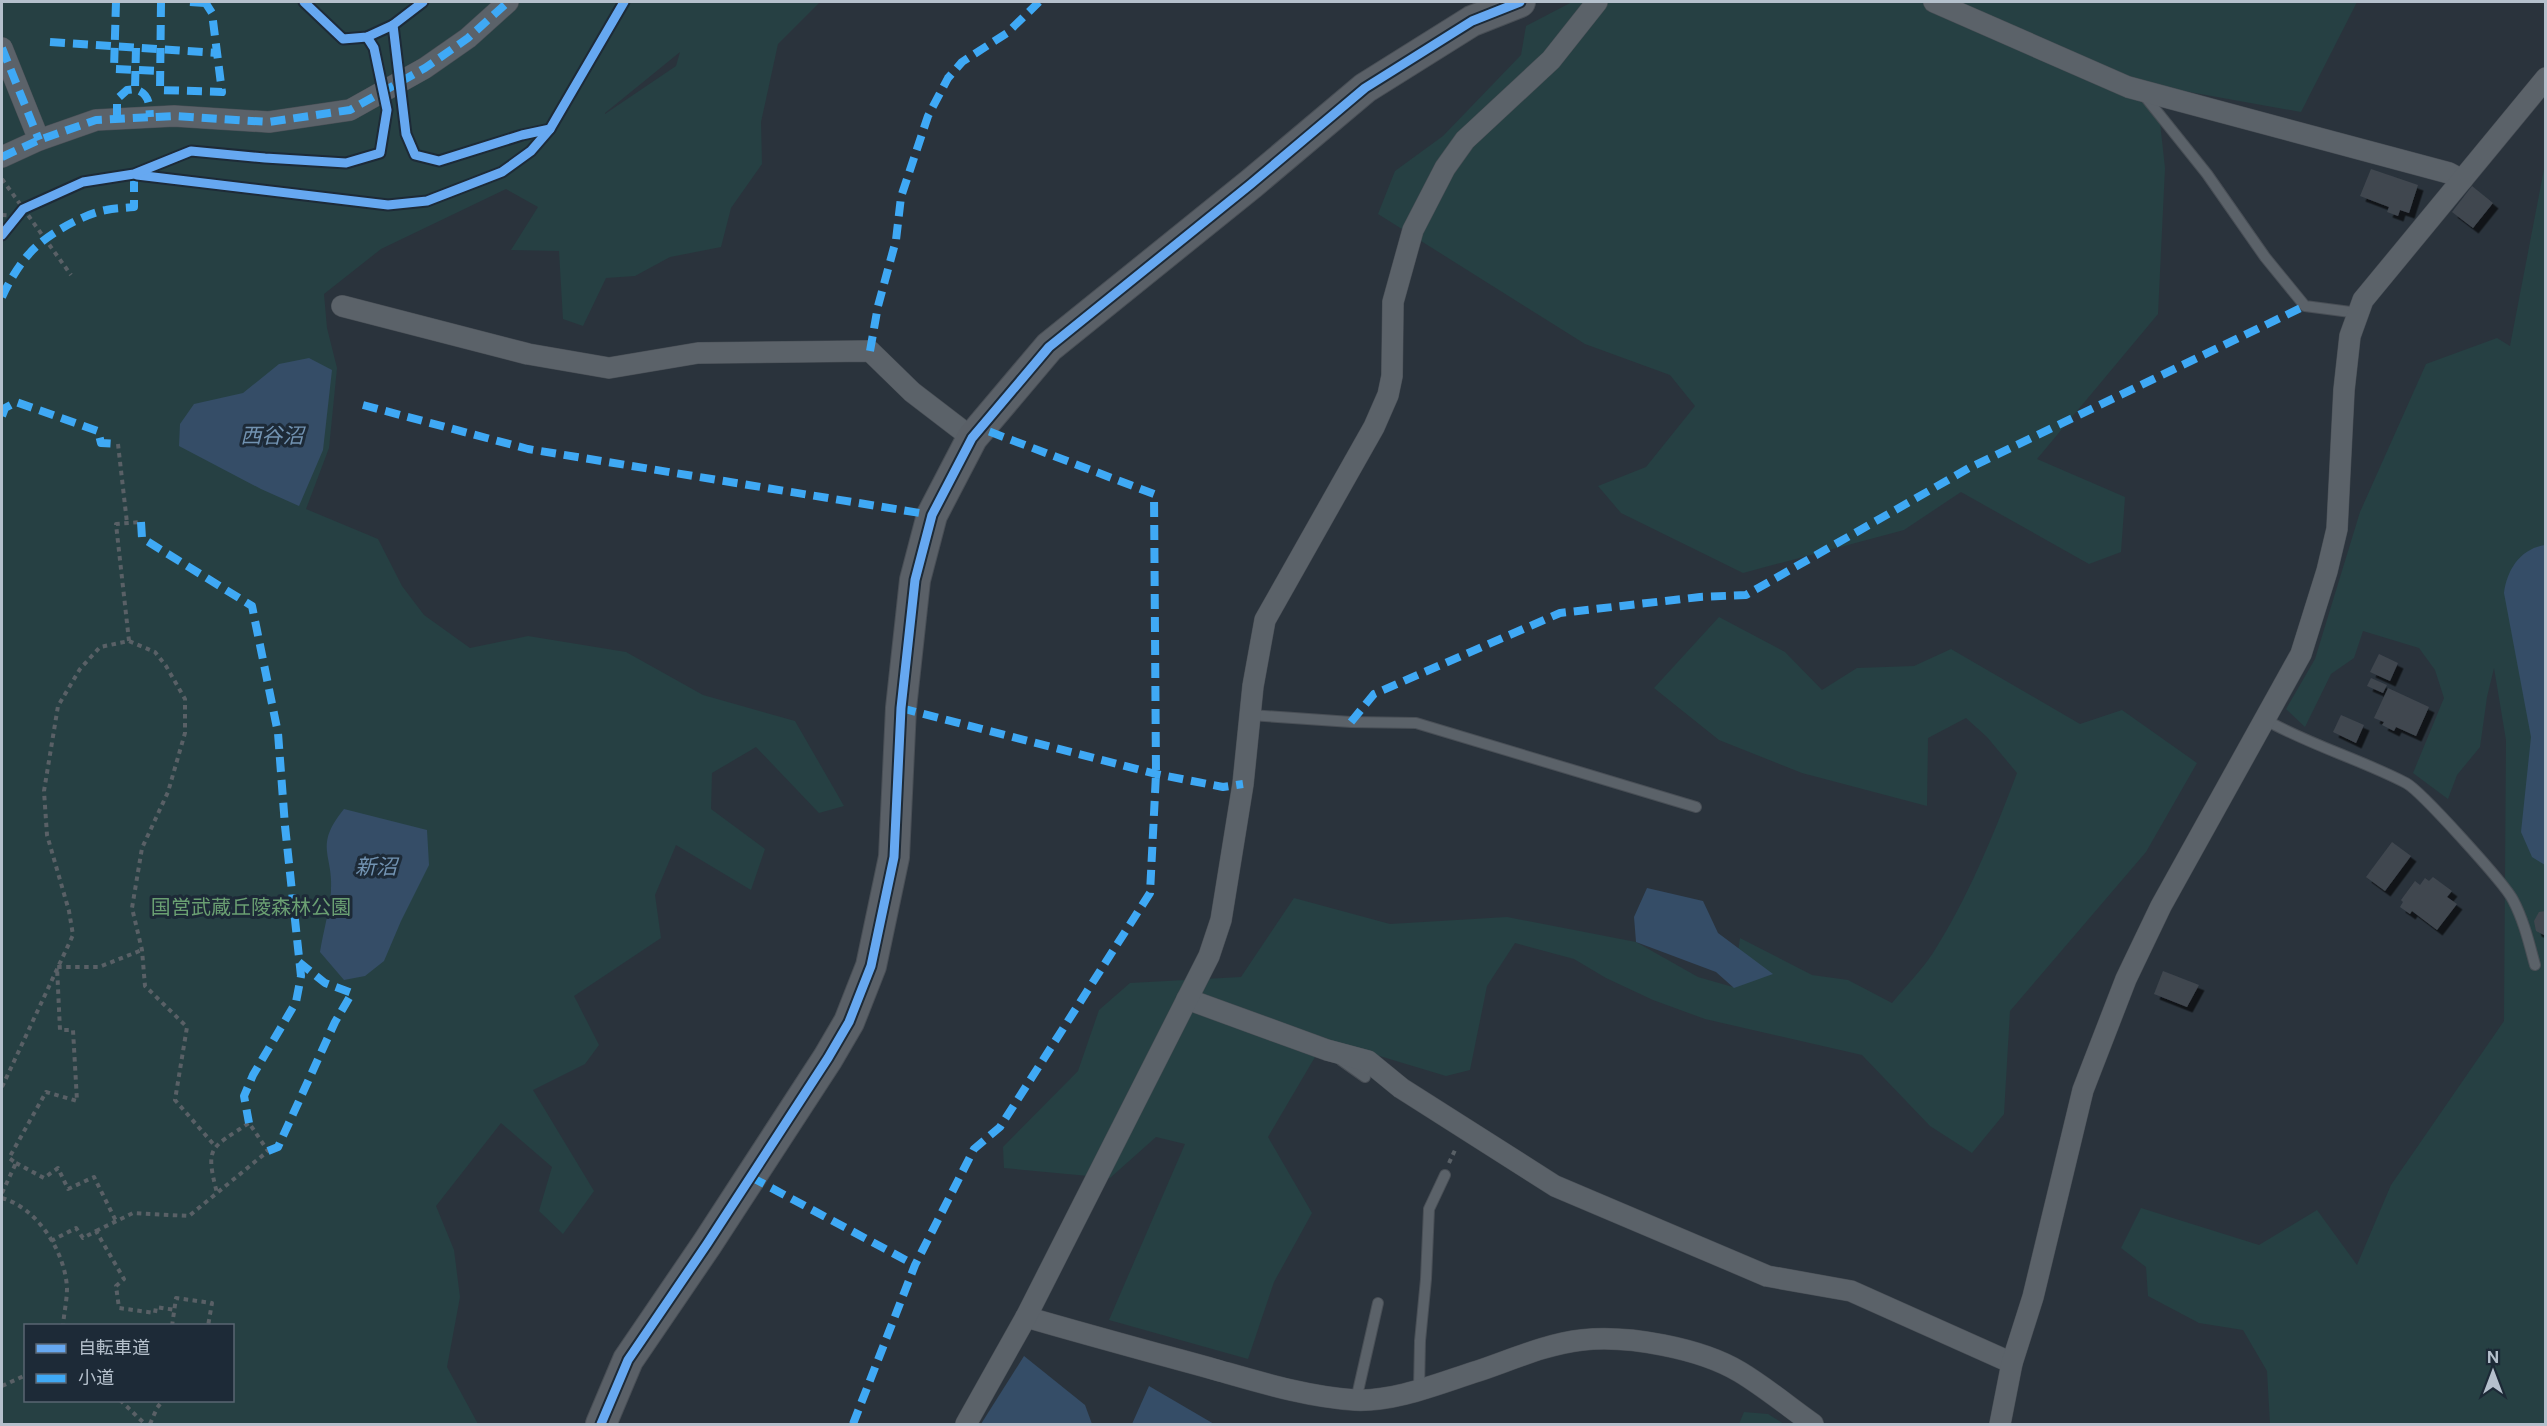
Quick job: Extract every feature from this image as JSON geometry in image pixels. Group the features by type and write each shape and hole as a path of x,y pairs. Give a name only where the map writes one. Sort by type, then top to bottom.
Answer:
{"street":[{"path":"2,157 39,140 96,120 174,116 269,122 350,110 425,68 468,38 508,2"},
{"path":"602,1425 628,1360 707,1244 828,1058 849,1022 871,966 894,857 902,708 915,580 932,515 972,438 1049,347 1251,184 1365,88 1472,21 1520,2"},
{"path":"966,1425 1026,1317 1209,956 1221,920 1243,784 1250,715 1265,620 1374,427 1388,395 1392,376 1393,302 1413,230 1445,168 1465,140 1551,60 1597,2"},
{"path":"1934,2 2128,87 2450,173 2462,180"},
{"path":"2,48 39,140"},
{"path":"2000,1425 2012,1363 2033,1297 2083,1090 2122,990 2161,906 2301,654 2327,571 2337,529 2344,390 2350,336 2363,300 2546,78"},
{"path":"342,306 528,354 609,368 698,353 870,351 912,393 972,438"},
{"path":"1187,999 1327,1050 1368,1061 1401,1088 1555,1186 1767,1276 1851,1291 2012,1363"},
{"path":"1026,1317 1255,1381 1308,1394 1356,1400 1392,1396 1419,1389 1537,1351 1582,1340 1629,1341 1666,1346 1704,1355 1740,1371 1813,1425"}],"lane":[{"path":"2142,91 2207,174 2265,257 2305,306 2358,313"},
{"path":"1250,715 1351,722 1416,723 1696,807"},
{"path":"2264,719 2282,730 2409,784 2470,848 2512,898 2524,927 2535,965"},
{"path":"1327,1050 1365,1077"},
{"path":"1419,1389 1429,1209 1445,1174"},
{"path":"1356,1400 1378,1303"}],"path":[{"path":"2,179 20,212 71,275"},
{"path":"9,225 20,212 33,204"},
{"path":"2,215 20,212"},
{"path":"118,444 127,524"},
{"path":"129,641 116,525 141,522"},
{"path":"2,1087 73,935 46,824 44,791 58,706 80,669 100,647 129,641 155,652 185,699 185,733 168,792 142,848 132,908 142,950 145,987 187,1027 175,1100 214,1146"},
{"path":"57,967 99,967 142,950"},
{"path":"57,967 60,1030 73,1030 77,1101 46,1092 9,1158 44,1178 58,1168 68,1189 94,1177 116,1221"},
{"path":"51,1241 76,1228 83,1238 133,1213 189,1216 217,1193 268,1151 249,1123 214,1146 209,1162 217,1193"},
{"path":"1445,1174 1452,1154 1467,1131"},
{"path":"2,1193 16,1163"},
{"path":"2,1198 16,1202 41,1224 57,1252 67,1287 63,1324"},
{"path":"96,1231 123,1279 116,1286 119,1308 155,1313 156,1306 174,1310"},
{"path":"172,1324 176,1298 212,1303 208,1324"},
{"path":"2,1386 24,1377"},
{"path":"121,1402 145,1425"},
{"path":"150,1425 162,1402"}],"green space":[{"name":"国営武蔵丘陵森林公園","path":"2,2 820,2 778,44 761,122 762,164 731,208 721,247 670,257 635,276 606,278 583,326 563,319 559,251 511,250 538,207 506,189 381,249 324,294 327,328 337,368 329,448 306,509 378,539 402,586 424,615 470,648 528,636 626,652 703,695 795,721 844,806 819,813 756,747 712,773 711,809 765,849 751,890 676,845 655,895 661,938 574,996 599,1045 585,1064 533,1090 594,1191 563,1234 539,1211 552,1167 501,1123 436,1206 454,1250 460,1297 447,1367 478,1424 2,1424","holes":["680,52 676,66 605,114"]},
{"path":"1572,2 2357,2 2301,112 2156,86 2165,168 2158,314 2037,459 2125,497 2121,552 2089,564 1961,492 1904,530 1743,573 1621,513 1598,486 1646,467 1695,406 1670,375 1585,344 1378,214 1395,171 1443,136 1521,55 1526,26"},
{"path":"2545,164 2545,1424 2270,1424 2267,1371 2243,1330 2199,1323 2148,1296 2146,1267 2121,1248 2141,1208 2259,1245 2317,1210 2357,1265 2391,1185 2504,1021 2506,740 2494,668 2487,697 2480,747 2457,775 2448,799 2413,773 2444,698 2435,670 2419,648 2363,631 2354,658 2331,674 2305,727 2286,709 2315,659 2360,512 2426,364 2497,338 2510,346"},
{"path":"1719,617 1785,652 1822,690 1857,668 1914,666 1951,649 2080,724 2122,710 2197,763 2146,852 2010,1011 2004,1114 1972,1153 1930,1126 1862,1055 1705,1019 1653,1000 1606,978 1574,959 1515,943 1487,986 1470,1070 1446,1076 1363,1051 1315,1057 1268,1137 1312,1213 1274,1282 1248,1359 1109,1320 1185,1144 1156,1137 1110,1178 1004,1168 1003,1147 1078,1071 1099,1010 1130,983 1241,977 1294,898 1390,924 1507,917 1636,942 1698,977 1733,987 1740,938 1812,975 1848,980 1892,1003 1928,960 1958,910 1990,842 2017,773 1987,737 1966,718 1928,738 1927,806 1802,773 1719,740 1654,688"},
{"path":"1744,1412 1768,1414 1784,1424 1739,1424"}],"water":[{"name":"西谷沼","path":"309,358 332,370 323,450 299,506 179,446 180,424 194,404 243,393 279,364"},
{"path":"2546,545 2545,865 2532,857 2521,832 2531,737 2504,593 2508,576 2516,562 2528,551"},
{"name":"新沼","path":"344,809 427,830 429,865 384,961 365,976 344,980 320,952 331,892 327,842 329,833"},
{"path":"1647,888 1703,901 1718,933 1773,974 1734,988 1716,972 1636,942 1634,917"},
{"path":"1024,1356 1085,1405 1092,1424 981,1424"},
{"path":"1149,1386 1214,1424 1132,1424"}],"building":[{"path":"2371,169 2418,185 2409,213 2400,210 2398,216 2387,212 2389,207 2360,196"},
{"path":"2472,186 2493,203 2473,228 2452,212"},
{"path":"2379,654 2398,663 2390,681 2370,672"},
{"path":"2371,678 2387,685 2383,693 2367,686"},
{"path":"2388,688 2429,707 2416,736 2396,727 2394,731 2382,725 2384,722 2374,718"},
{"path":"2341,715 2364,725 2356,743 2333,732"},
{"path":"2392,842 2411,856 2385,891 2366,877"},
{"path":"2433,877 2452,891 2447,897 2457,904 2437,930 2412,911 2410,914 2400,907 2403,902 2401,900 2415,881 2420,885 2425,878 2429,881"},
{"path":"2546,911 2546,936 2536,931 2534,921 2539,912"},
{"path":"2163,971 2199,985 2187,1007 2154,994"}],"marked path":[{"path":"116,2 114,69 160,71"},
{"path":"161,2 160,90 222,92 212,13 205,2"},
{"path":"190,2 206,3"},
{"path":"2,157 39,140 96,120 174,116 269,122 350,110 425,68 468,38 508,2"},
{"path":"870,351 878,306 896,240 901,197 928,116 948,78 962,62 1007,33 1039,2"},
{"path":"50,42 217,53"},
{"path":"2,48 39,140"},
{"path":"136,48 135,89 146,97 150,117"},
{"path":"117,119 117,99 127,90 135,89"},
{"path":"2,297 25,259 54,233 97,212 134,207 134,174"},
{"path":"1351,722 1374,694 1560,613 1700,597 1746,595 1969,468 2305,306"},
{"path":"2,416 5,408 16,402 98,431 101,443 118,444"},
{"path":"363,405 528,449 932,515"},
{"path":"853,1424 915,1265 974,1149 1000,1127 1150,893 1156,774 1154,494 980,428"},
{"path":"141,522 142,538 252,606 278,733 301,976 296,1002 253,1075 244,1096 249,1123"},
{"path":"901,708 1156,774 1223,787 1243,784"},
{"path":"268,1151 278,1147 335,1022 352,993 325,983 299,962"},
{"path":"751,1177 915,1265"}],"cycle path":[{"path":"304,2 343,39 367,37 393,25 423,2"},
{"path":"393,25 406,134 415,155 439,161 522,135 550,129 624,2"},
{"path":"601,1424 628,1360 707,1244 828,1058 849,1022 871,966 894,857 901,708 915,580 932,515 972,438 1049,347 1251,184 1365,88 1472,21 1520,2"},
{"path":"2,235 23,209 83,182 134,174 191,151 346,163 380,153 387,110 374,48 367,37"},
{"path":"137,175 388,205 427,201 502,172 531,151 550,129"}]}
